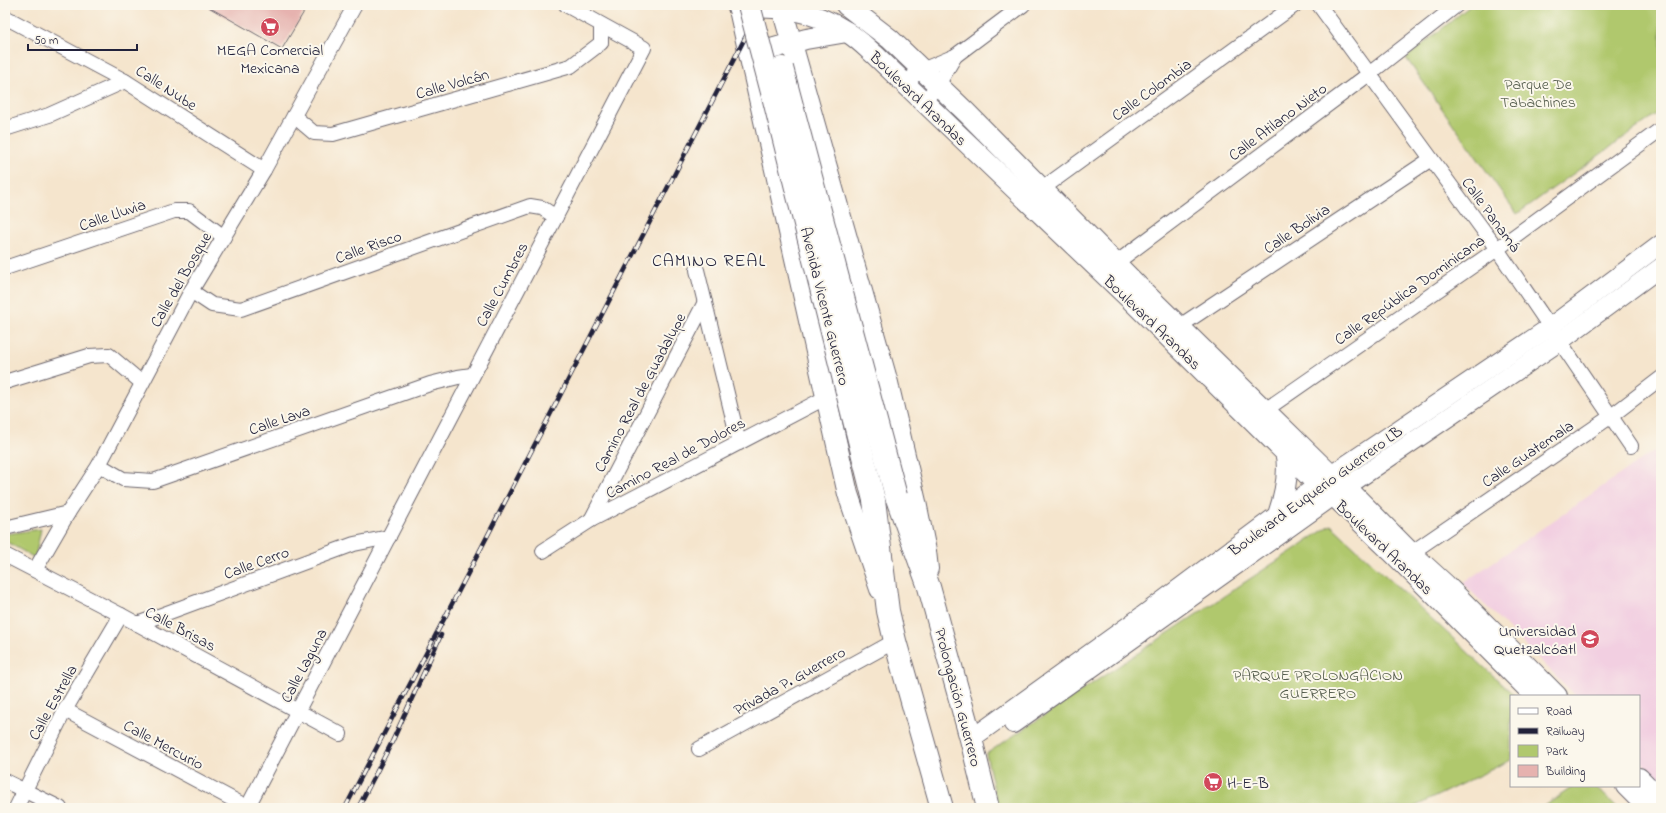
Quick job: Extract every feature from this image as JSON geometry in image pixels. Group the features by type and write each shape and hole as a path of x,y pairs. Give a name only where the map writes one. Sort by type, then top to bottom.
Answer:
{"main road":[{"name":"Boulevard Arandas","path":"741,5 785,7 821,18 847,32 876,55 1027,201 1259,414 1332,486 1394,554 1534,695"},
{"path":"741,5 750,55 825,398 848,494 862,540 888,611 942,808"},
{"name":"Avenida Vicente Guerrero","path":"741,5 874,500 888,611"},
{"name":"Boulevard Arandas","path":"846,5 890,39 1043,188 1180,326 1259,414 1284,451 1332,486 1411,553 1446,585 1556,695"},
{"path":"785,7 792,43 888,383 926,550 929,587"},
{"name":"Avenida Vicente Guerrero","path":"785,7 896,496 929,587"},
{"path":"750,55 819,36 847,32"},
{"path":"1278,515 1286,485 1287,461 1284,451"},
{"name":"Prolongación Guerrero","path":"929,587 973,745 988,808"},
{"path":"1640,779 1661,800"},
{"path":"1627,787 1648,808"}],"street":[{"name":"Calle del Bosque","path":"35,570 68,513 99,465 191,291 264,170 355,5"},
{"path":"566,5 601,25"},
{"path":"904,83 922,70 955,56 1023,5"},
{"name":"Calle Colombia","path":"1027,201 1295,5"},
{"name":"Calle Panamá","path":"1319,5 1497,249 1631,446"},
{"name":"Calle Atilano Nieto","path":"1116,263 1369,74 1457,5"},
{"name":"Calle Nube","path":"5,17 125,81 264,170"},
{"name":"Calle Volcán","path":"294,116 314,133 333,134 571,66 601,43 601,25"},
{"name":"Calle Cumbres","path":"389,537 472,375 644,48 601,25"},
{"path":"924,102 938,86 955,56"},
{"path":"5,129 49,115 125,81"},
{"name":"Calle República Dominicana","path":"1259,414 1497,249 1661,129"},
{"name":"Calle Bolivia","path":"1180,326 1431,159"},
{"name":"Calle Risco","path":"191,291 212,305 241,309 530,206 542,208 556,217"},
{"name":"Calle Lluvia","path":"5,268 174,211 189,211 224,237"},
{"name":"Boulevard Euquerio Guerrero LB","path":"1555,334 1661,244"},
{"name":"Boulevard Euquerio Guerrero LB","path":"973,745 1332,486 1555,334 1661,267"},
{"name":"Camino Real de Guadalupe","path":"697,270 739,443"},
{"name":"Camino Real de Guadalupe","path":"592,520 705,302"},
{"path":"5,382 89,356 109,356 142,383"},
{"name":"Calle Lava","path":"99,465 123,479 153,480 430,384 472,375"},
{"name":"Calle Guatemala","path":"1411,553 1610,417 1661,378"},
{"name":"Camino Real de Dolores","path":"543,551 592,520 825,398"},
{"name":"Boulevard Euquerio Guerrero LB","path":"973,745 1139,618 1278,515 1332,486"},
{"path":"5,528 68,513"},
{"name":"Calle Cerro","path":"137,624 354,544 389,537"},
{"name":"Calle Laguna","path":"247,808 389,537"},
{"name":"Calle Brisas","path":"5,555 121,615 340,734"},
{"name":"Calle Estrella","path":"16,808 65,710 121,615"},
{"name":"Privada P. Guerrero","path":"699,749 895,641"},
{"name":"Calle Mercurio","path":"65,710 247,808"},
{"path":"5,781 60,808"}],"shaded area":[{"name":"Universidad Quetzalcóatl","path":"1661,446 1661,781 1640,760 1640,695 1575,695 1463,583"}],"green space":[{"name":"Parque De Tabachines","path":"1471,5 1661,5 1661,111 1517,214 1406,58"},
{"name":"PARQUE PROLONGACION GUERRERO","path":"1331,525 1514,695 1510,695 1510,760 1412,808 998,808 986,754"},
{"path":"41,529 35,558 5,541 5,534"},
{"path":"1573,787 1596,787 1618,808 1542,808"}],"building":[{"name":"MEGA Comercial Mexicana","path":"205,5 308,5 282,49"}],"railway":[{"path":"345,808 762,5"},
{"path":"358,808 392,742 441,635"}],"place":[{"name":"MEGA Comercial Mexicana","path":"270,27"},
{"name":"Universidad Quetzalcóatl","path":"1590,639"},
{"name":"H-E-B","path":"1213,782"}],"district":[{"name":"CAMINO REAL","path":"709,260"}]}
